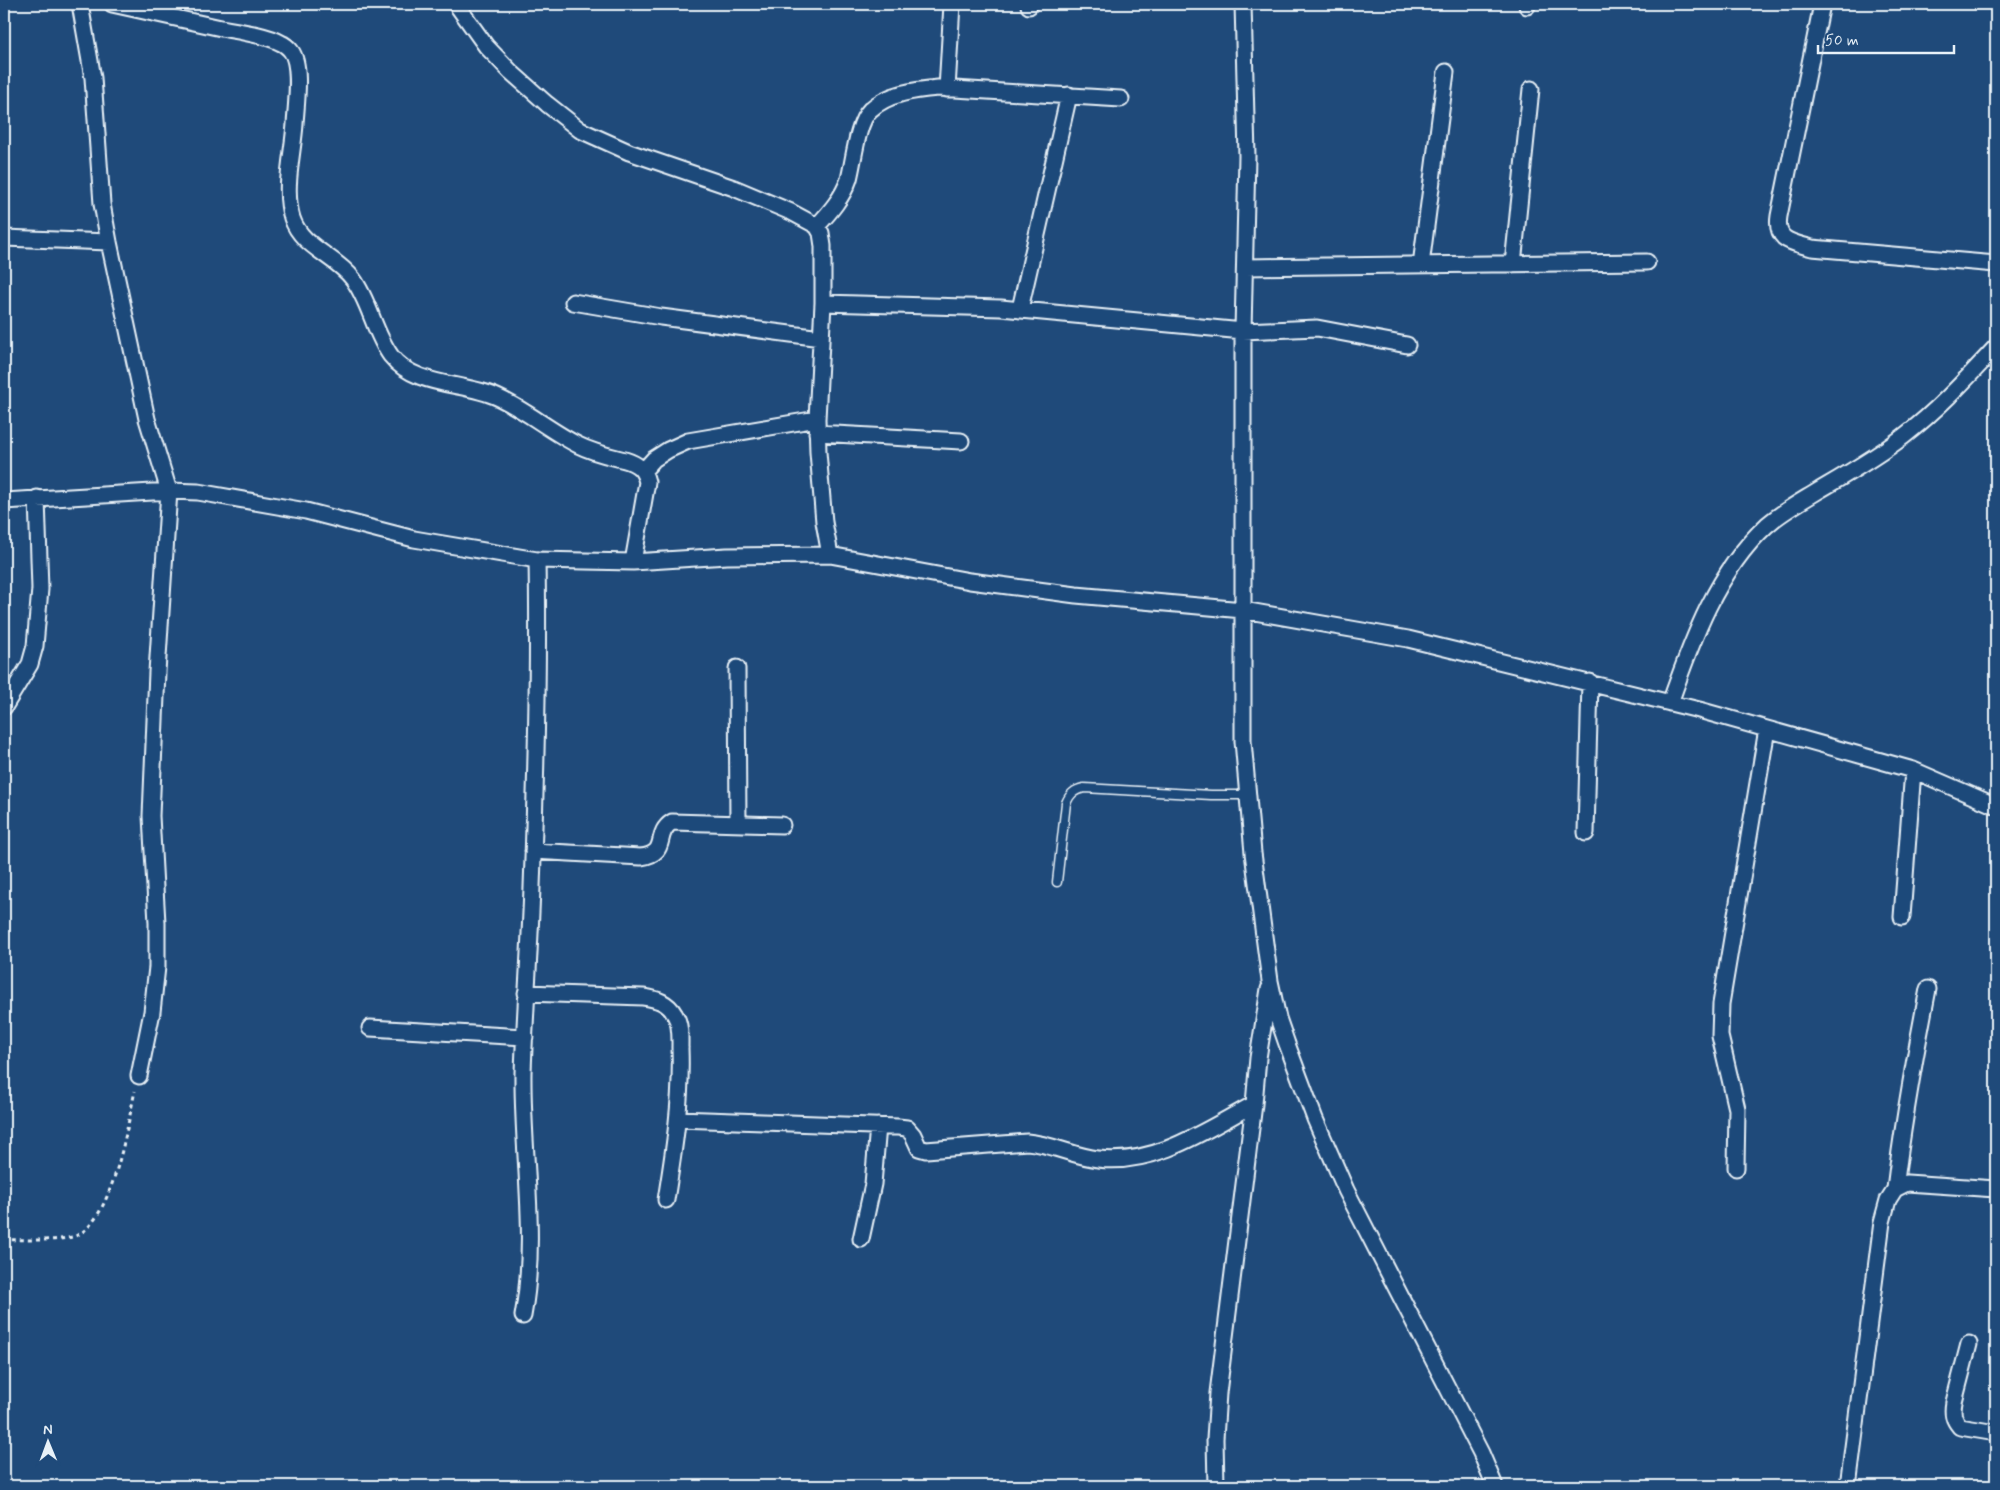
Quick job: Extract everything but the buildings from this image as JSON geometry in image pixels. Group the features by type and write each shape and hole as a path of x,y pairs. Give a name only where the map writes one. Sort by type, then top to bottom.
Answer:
{"street":[{"path":"80,4 93,78 102,204 147,419 169,491 151,816 158,923 157,967 152,1012 139,1076"},
{"path":"112,4 248,33 281,43 291,51 296,63 297,83 289,204 293,220 304,237 320,252 340,264 352,277 363,294 384,344 392,358 405,370 421,377 495,396 577,445 595,453 632,462 644,470 647,482 633,562"},
{"path":"456,4 486,46 511,72 560,116 580,130 629,152 734,188 791,212 817,226 821,233 823,304 817,426 824,522 830,555"},
{"path":"947,89 952,4"},
{"path":"1243,4 1247,156 1246,267 1243,331 1243,740 1253,853 1270,981 1278,1018 1287,1044 1315,1119 1346,1190 1477,1444 1495,1486"},
{"path":"1822,4 1779,216 1778,227 1781,236 1793,243 1812,248 1996,264"},
{"path":"1421,265 1446,72"},
{"path":"817,226 840,198 848,180 862,125 870,110 895,96 916,90 947,89 1121,99"},
{"path":"1513,264 1531,89"},
{"path":"1020,309 1069,95"},
{"path":"4,238 109,242"},
{"path":"1246,267 1647,262"},
{"path":"573,302 661,318 821,338"},
{"path":"823,304 1020,309 1243,331 1317,328 1407,345"},
{"path":"1670,703 1686,656 1722,582 1743,551 1766,526 1788,508 1859,467 1904,437 1937,408 1996,347"},
{"path":"644,470 661,454 688,441 817,426 961,441"},
{"path":"4,501 169,491 198,492 306,511 414,539 537,560 633,562 727,556 830,555 970,581 1076,595 1243,610 1408,639 1590,682 1913,770 1996,806"},
{"path":"4,707 30,664 35,646 40,588 37,498"},
{"path":"523,1316 528,1290 531,1249 529,1184 523,1105 539,646 537,560"},
{"path":"737,668 738,824"},
{"path":"1586,833 1590,682"},
{"path":"1736,1168 1737,1109 1720,1036 1720,1012 1767,729"},
{"path":"1902,917 1913,770"},
{"path":"533,851 650,856 657,851 663,831 672,822 782,825"},
{"path":"1216,1486 1215,1439 1218,1394 1258,1058 1270,981"},
{"path":"1848,1486 1882,1222 1888,1200 1895,1189 1906,1104 1928,989"},
{"path":"526,993 644,997 655,999 668,1005 676,1016 680,1032 678,1119 666,1200"},
{"path":"370,1028 525,1037"},
{"path":"678,1119 907,1128 913,1135 919,1148 926,1150 1027,1142 1043,1143 1098,1159 1142,1158 1196,1136 1254,1104"},
{"path":"861,1238 873,1184 878,1126"},
{"path":"1895,1189 1908,1183 1996,1190"},
{"path":"1969,1344 1952,1412 1954,1421 1960,1428 1996,1433"}],"lane":[{"path":"1057,882 1066,803 1075,790 1084,788 1211,795 1248,795"}],"path":[{"path":"4,1240 56,1239 74,1236 85,1231 94,1222 102,1208 121,1155 139,1076"}]}
